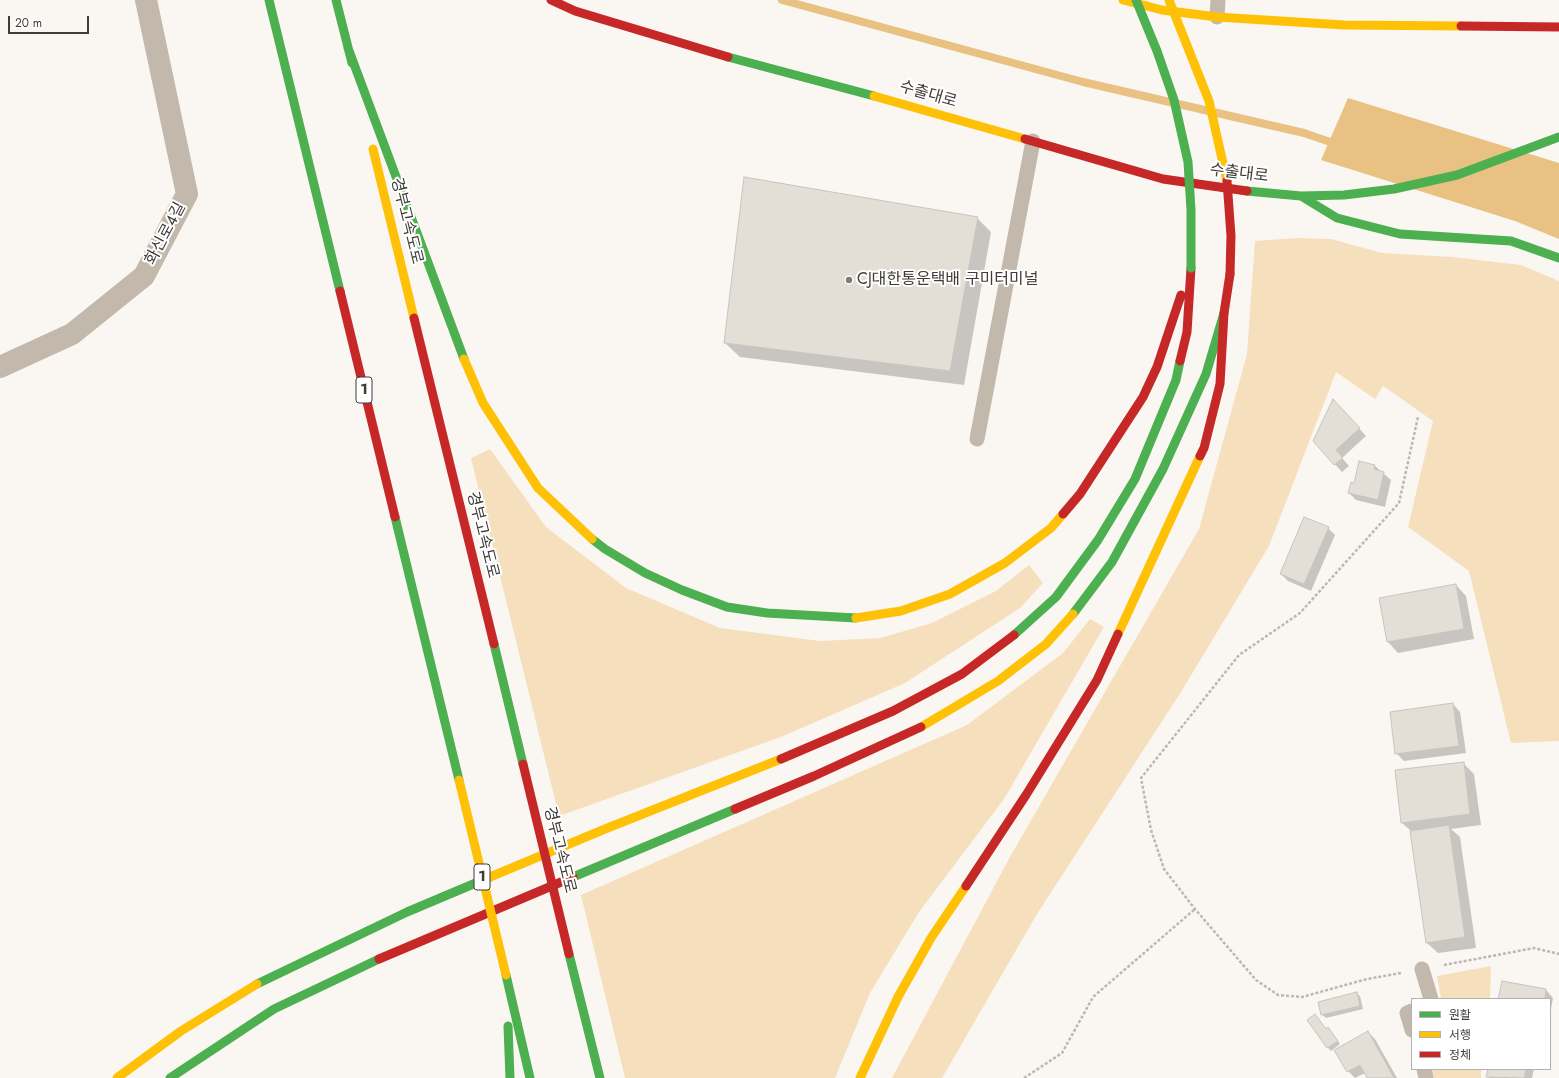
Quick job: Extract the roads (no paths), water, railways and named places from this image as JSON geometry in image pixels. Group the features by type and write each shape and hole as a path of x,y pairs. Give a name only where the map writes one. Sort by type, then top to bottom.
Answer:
{"main road":[{"name":"1","path":"269,0 530,1078"},
{"path":"336,0 367,125"},
{"name":"수출대로","path":"551,0 575,11 717,54 917,108 1163,179 1252,192 1301,196 1344,195 1394,190 1457,175 1558,138"},
{"path":"1123,0 1162,10 1217,17 1344,25 1556,26"},
{"path":"117,1078 181,1031 258,983 332,947 407,912 539,856 769,765 893,711 962,674 1022,628 1056,597 1098,540 1135,480 1176,380 1187,332 1191,268 1191,210 1188,162 1174,100 1158,51 1136,0"},
{"path":"860,1078 898,997 931,938 1026,795 1097,680 1204,448 1220,384 1224,313 1230,274 1231,236 1229,197 1222,152 1209,101 1170,0"},
{"path":"348,48 466,365 483,403 538,488 577,526 606,549 644,573 682,590 727,607 767,613 856,618 901,611 950,594 1005,563 1051,528 1080,494 1143,397 1157,367 1191,268"},
{"name":"경부고속도로","path":"371,141 600,1078"},
{"path":"1301,196 1337,218 1400,234 1511,241 1559,258"},
{"path":"170,1078 274,1009 377,960 814,776 915,730 998,681 1046,644 1082,604 1112,562 1163,469 1203,381 1224,313"},
{"path":"506,974 510,1078"}],"street":[{"name":"화신로4길","path":"0,367 72,334 144,276 187,194 146,0"}],"lane":[{"path":"1217,17 1218,0"},
{"path":"977,439 1033,141"},
{"path":"1422,969 1431,998"},
{"path":"1411,1011 1407,1013 1411,1027"}],"waterway":[{"path":"782,0 1083,82 1304,133 1339,145"}],"place":[{"name":"CJ대한통운택배 구미터미널","path":"849,280"}]}
